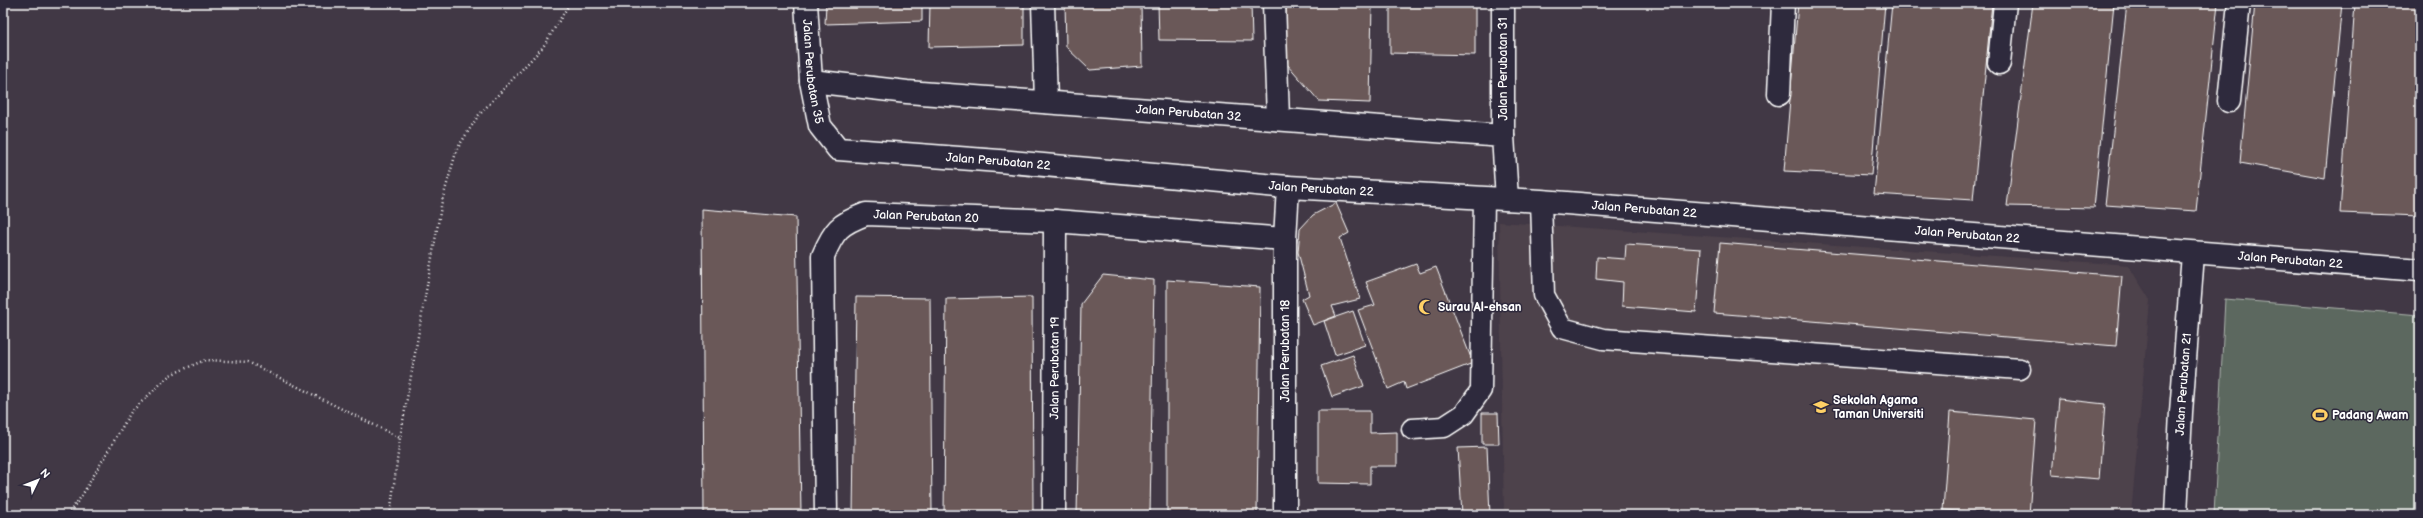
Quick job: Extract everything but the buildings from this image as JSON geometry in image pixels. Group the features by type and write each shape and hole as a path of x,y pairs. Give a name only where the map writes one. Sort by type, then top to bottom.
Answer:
{"street":[{"name":"Jalan Perubatan 35","path":"806,3 811,81 820,126 838,149 869,153"},
{"path":"1043,3 1046,102"},
{"path":"1274,3 1278,119"},
{"name":"Jalan Perubatan 31","path":"1503,3 1503,136"},
{"path":"1779,94 1783,3"},
{"path":"1999,63 2005,3"},
{"path":"2229,101 2239,3"},
{"name":"Jalan Perubatan 32","path":"811,81 907,92 1503,136"},
{"path":"1503,136 1507,199"},
{"name":"Jalan Perubatan 22","path":"869,153 999,161 1288,187 1541,201 2193,254 2420,270"},
{"name":"Jalan Perubatan 18","path":"1285,515 1284,239 1288,187"},
{"name":"Jalan Perubatan 20","path":"826,515 823,256 831,237 846,221 866,214 1055,221 1284,239"},
{"name":"Jalan Perubatan 19","path":"1054,515 1055,221"},
{"name":"Jalan Perubatan 21","path":"2176,515 2181,412 2193,254"}],"lane":[{"path":"1412,429 1444,427 1464,414 1481,390 1484,199"},
{"path":"1541,201 1544,295 1562,328 1603,339 2020,369"}],"path":[{"path":"390,515 400,438 442,201 457,149 478,116 543,47 570,3"},
{"path":"68,515 81,497 131,412 170,374 205,360 248,362 400,438"}],"shaded area":[{"name":"Sekolah Agama Taman Universiti","path":"1499,222 2128,265 2150,300 2131,515 1504,515"}],"green space":[{"name":"Padang Awam","path":"2225,299 2420,315 2420,515 2214,515"}],"place":[{"name":"Surau Al-ehsan","path":"1426,307"},
{"name":"Sekolah Agama Taman Universiti","path":"1821,407"},
{"name":"Padang Awam","path":"2320,415"}]}
